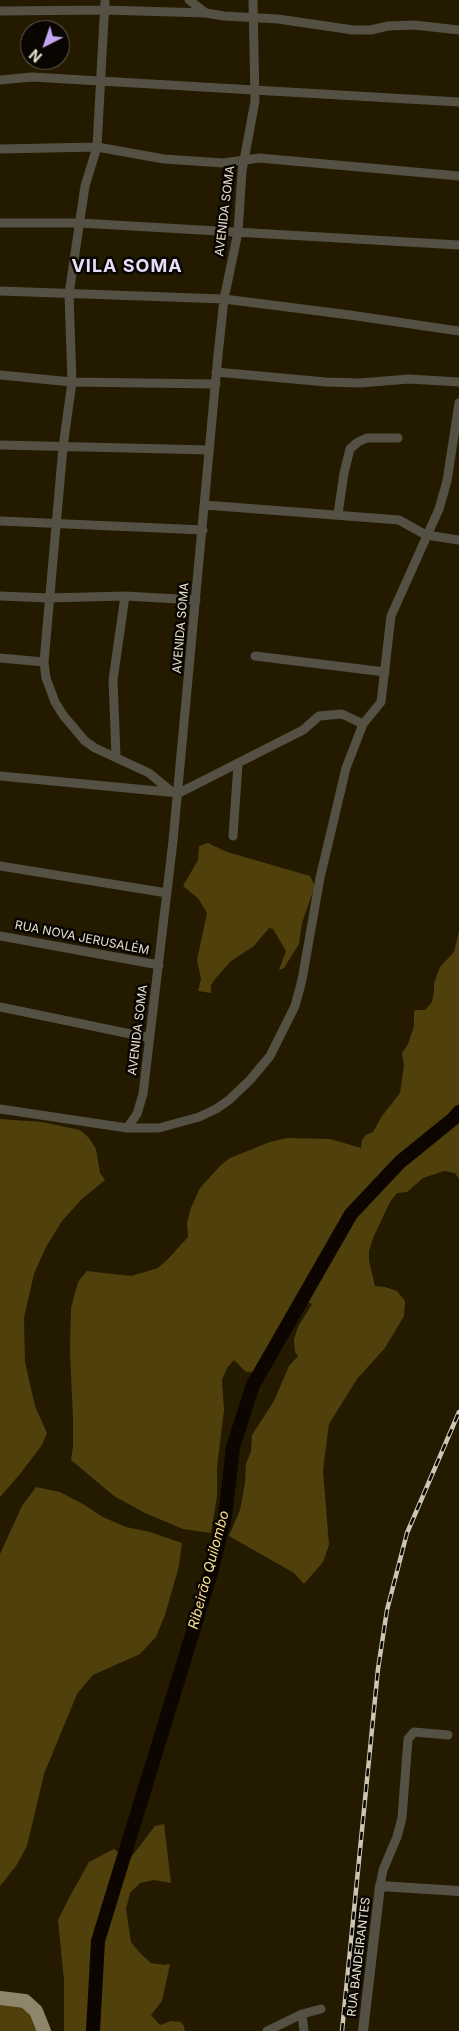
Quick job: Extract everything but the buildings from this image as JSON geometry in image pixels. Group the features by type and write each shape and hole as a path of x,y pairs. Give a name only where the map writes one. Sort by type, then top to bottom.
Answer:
{"main road":[{"path":"1,1999 25,2001 36,2011 44,2031"}],"street":[{"path":"105,0 97,147 85,186 69,294 72,382 63,447 48,598 44,662 50,689 63,715 85,741 94,748 149,772 175,793"},
{"path":"189,0 206,13"},
{"name":"AVENIDA SOMA","path":"127,1128 137,1114 143,1094 159,966 203,530 216,372 224,300 238,232 240,182 256,91 253,0"},
{"path":"0,11 105,10 182,14 206,13 278,19 353,30 414,25 459,30"},
{"path":"0,80 32,77 459,102"},
{"path":"0,149 97,147 164,159 223,163 259,158 459,176"},
{"path":"0,223 80,223 459,245"},
{"path":"0,291 224,300 459,331"},
{"path":"216,372 326,382 360,383 409,378 459,382"},
{"path":"0,375 72,382 216,384"},
{"path":"0,1109 127,1128 159,1128 199,1117 216,1109 229,1100 250,1080 270,1056 295,1006 302,980 320,878 346,768 363,724 381,702 391,616 407,584 426,535 439,509 447,481 459,403"},
{"path":"338,514 344,473 350,449 366,438 398,438"},
{"path":"0,445 209,450"},
{"path":"205,506 338,514 399,520 426,535 459,540"},
{"path":"0,520 203,530"},
{"path":"0,596 48,598 125,596 196,600"},
{"path":"116,756 113,680 125,596"},
{"path":"255,656 385,672"},
{"path":"0,658 44,662"},
{"path":"0,776 175,793 238,764 271,745 304,730 319,716 342,714 363,724"},
{"path":"233,836 238,764"},
{"path":"0,866 167,893"},
{"name":"RUA NOVA JERUSALÉM","path":"0,936 159,966"},
{"path":"0,1008 150,1038"},
{"path":"448,1735 414,1732 408,1739 402,1818 397,1837 383,1870 380,1886 459,1891"},
{"name":"RUA BANDEIRANTES","path":"363,2031 380,1886"},
{"path":"267,2031 302,2014 320,2009"},
{"path":"302,2014 304,2031"}],"shaded area":[{"path":"208,843 227,852 310,876 315,886 302,923 299,944 284,968 279,970 286,951 273,929 269,928 254,946 231,961 211,985 211,993 198,991 201,979 197,960 207,913 198,898 183,886 198,860 199,846"},
{"path":"459,931 459,1179 455,1173 444,1171 423,1178 407,1192 397,1193 390,1202 373,1238 369,1251 369,1261 375,1286 397,1291 405,1301 404,1316 385,1348 357,1379 329,1424 323,1470 329,1545 323,1562 304,1584 294,1573 229,1536 240,1510 246,1464 251,1451 252,1435 274,1401 289,1366 298,1356 295,1352 294,1339 298,1327 312,1304 299,1299 289,1309 262,1371 246,1372 234,1360 227,1368 222,1380 224,1410 217,1467 217,1496 211,1533 183,1529 145,1513 114,1496 71,1460 73,1418 70,1351 71,1308 78,1282 87,1271 131,1276 158,1268 167,1260 188,1237 187,1224 190,1210 200,1188 230,1158 270,1142 287,1138 330,1139 361,1148 362,1140 366,1135 373,1132 382,1116 400,1093 404,1065 402,1053 408,1044 414,1026 414,1011 425,1010 432,1002 434,983 440,967 454,952"},
{"path":"0,1119 42,1122 80,1130 89,1138 96,1149 100,1173 105,1180 82,1199 62,1221 46,1247 34,1274 24,1318 25,1362 35,1406 47,1433 42,1445 0,1497"},
{"path":"36,1487 60,1492 103,1517 126,1527 150,1532 182,1543 179,1566 165,1615 156,1637 140,1654 93,1675 77,1694 44,1774 27,1846 16,1866 0,1886 0,1554 22,1506"},
{"path":"164,1824 171,1883 154,1880 140,1883 130,1893 126,1909 131,1942 151,1963 170,1964 162,2001 151,2015 160,2025 171,2021 181,2022 185,2031 64,2031 64,1980 58,1920 89,1862 114,1849 129,1860 155,1826"},
{"path":"13,2002 31,2010 40,2031 0,2031 0,2005"}],"waterway":[{"name":"Ribeirão Quilombo","path":"93,2031 98,1941 210,1576 225,1517 233,1447 253,1385 351,1214 400,1162 459,1112"}],"railway":[{"path":"342,2031 378,1669 387,1610 407,1533 459,1412"}],"district":[{"name":"VILA SOMA","path":"127,267"}]}
